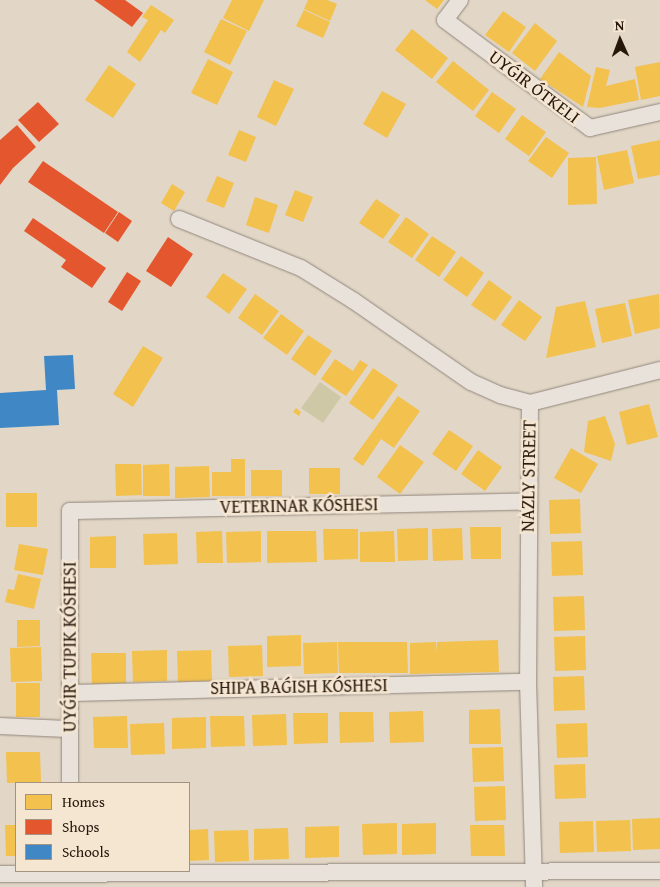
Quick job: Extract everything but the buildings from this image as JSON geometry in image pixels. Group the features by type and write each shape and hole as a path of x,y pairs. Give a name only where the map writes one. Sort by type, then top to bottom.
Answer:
{"street":[{"path":"460,0 445,20 590,128 660,112"},
{"name":"NAZLY STREET","path":"179,219 301,268 354,301 471,382 500,395 530,403 528,682 534,880"},
{"path":"530,403 660,370"},
{"name":"VETERINAR KÓSHESI","path":"70,693 70,512 528,501"},
{"path":"70,782 70,693 528,682"},
{"path":"0,726 70,729"},
{"path":"0,874 70,877 534,880 660,871"}],"shaded area":[{"path":"320,382 341,397 323,423 301,408"}]}
